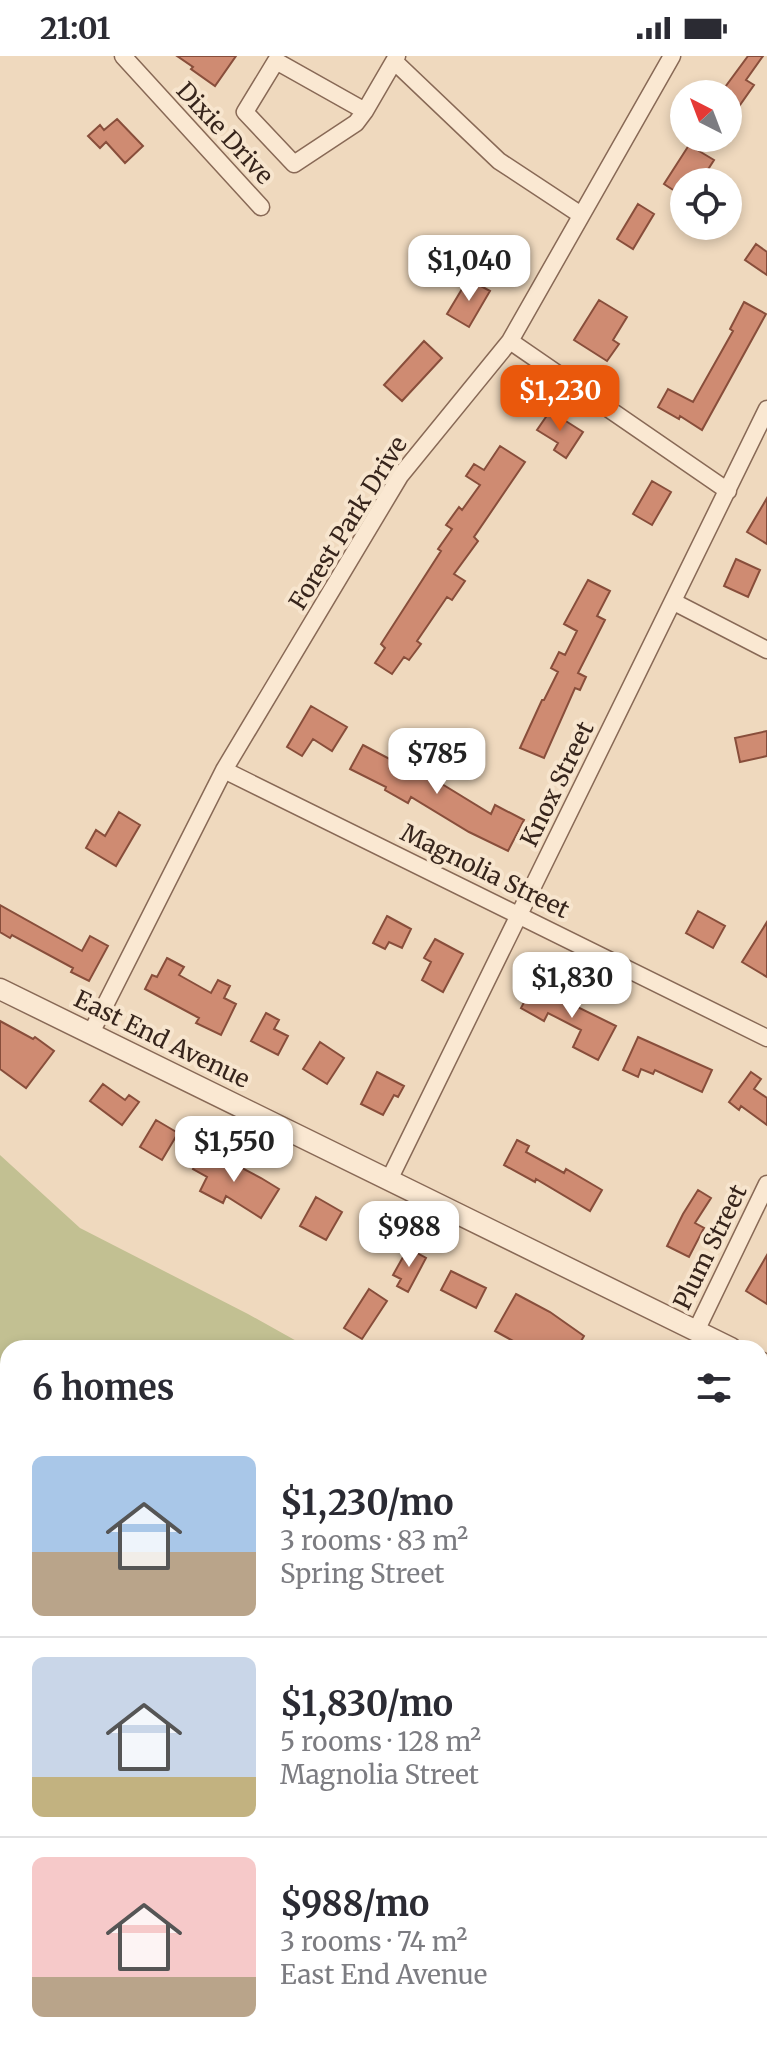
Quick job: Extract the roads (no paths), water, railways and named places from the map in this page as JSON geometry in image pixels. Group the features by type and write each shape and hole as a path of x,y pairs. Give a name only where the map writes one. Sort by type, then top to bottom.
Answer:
{"street":[{"name":"Dixie Drive","path":"123,56 261,207"},
{"name":"Forest Park Drive","path":"91,1033 224,770 400,476 510,341 672,56"},
{"path":"365,111 276,61 245,112 294,164 356,123 365,111 396,58 499,161 581,215"},
{"path":"510,341 728,491"},
{"name":"Knox Street","path":"389,1180 767,409"},
{"path":"674,602 767,650"},
{"name":"Magnolia Street","path":"224,770 767,1038"},
{"name":"East End Avenue","path":"0,989 715,1340"},
{"name":"Plum Street","path":"696,1331 767,1184"}]}
